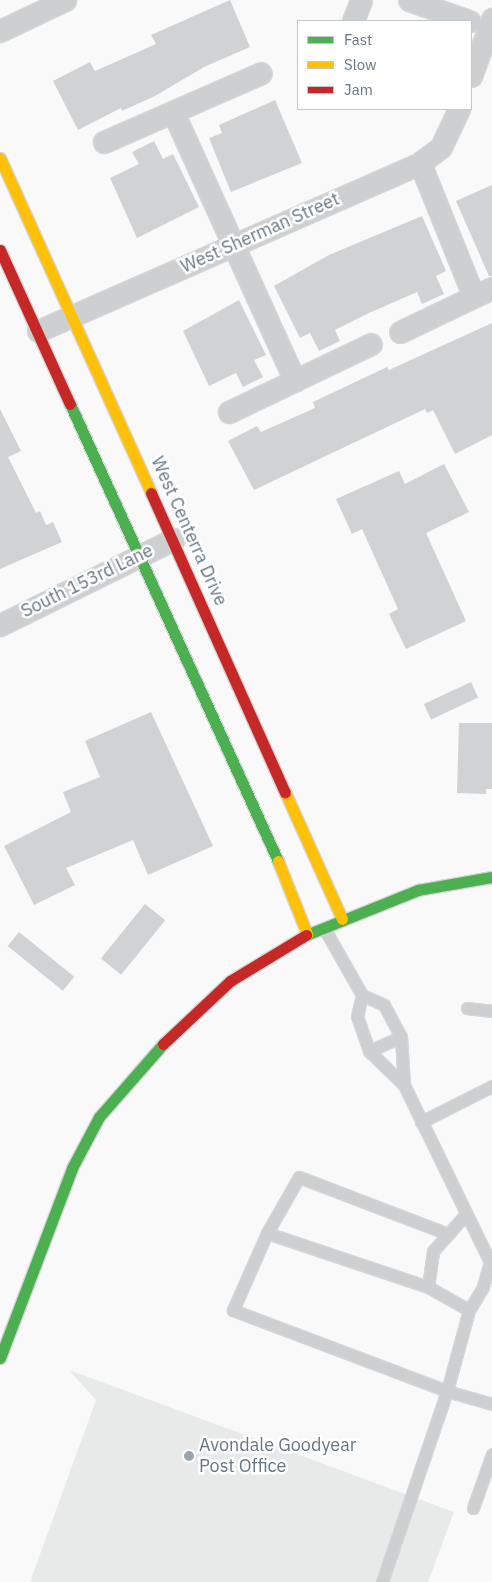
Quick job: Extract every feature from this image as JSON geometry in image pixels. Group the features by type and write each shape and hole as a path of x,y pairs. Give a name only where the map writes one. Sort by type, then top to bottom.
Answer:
{"street":[{"path":"0,31 65,0"},
{"path":"353,20 361,0"},
{"path":"409,0 471,20"},
{"path":"472,70 480,23"},
{"path":"104,142 261,73"},
{"name":"West Sherman Street","path":"38,331 420,163 441,147 459,110"},
{"path":"173,112 295,381"},
{"name":"West Centerra Drive","path":"0,158 174,539 342,919"},
{"path":"400,332 483,293 420,163"},
{"path":"0,250 140,554 308,934"},
{"path":"228,412 371,344"},
{"name":"South 153rd Lane","path":"0,625 140,554 174,539"},
{"path":"0,1358 72,1168 99,1117 131,1077 195,1011 230,981 308,934 418,890 492,877"}],"lane":[{"path":"324,928 362,995 384,1005 401,1037 404,1085 490,1262 483,1287 469,1310 447,1391 382,1582"},
{"path":"362,995 356,1016 369,1051 404,1085"},
{"path":"467,1008 492,1011"},
{"path":"369,1051 401,1037"},
{"path":"421,1122 492,1086"},
{"path":"448,1234 300,1177 266,1233 233,1310 447,1391 492,1404"},
{"path":"428,1286 434,1250 466,1214"},
{"path":"266,1233 428,1286 469,1310"},
{"path":"473,1508 492,1454"}],"shaded area":[{"name":"Avondale Goodyear Post Office","path":"69,1370 454,1512 428,1582 30,1582 96,1400"}],"building":[{"path":"230,0 250,47 204,67 155,96 122,111 121,108 78,130 53,81 90,62 95,71 156,44 151,35"},
{"path":"275,100 302,163 231,192 209,138 222,133 219,125"},
{"path":"154,141 163,159 173,154 199,207 137,238 110,178 139,164 132,152"},
{"path":"492,185 492,276 489,276 456,201"},
{"path":"422,216 446,271 436,276 444,294 422,304 417,292 369,313 335,330 340,341 319,351 310,333 300,338 274,286 329,255"},
{"path":"239,300 266,355 254,360 263,377 243,387 236,373 209,386 183,331"},
{"path":"492,323 492,435 455,454 433,410 427,413 425,409 254,490 228,441 257,426 261,432 315,408 313,402 387,367 389,370"},
{"path":"0,409 21,451 8,457 36,513 40,511 46,525 53,522 62,542 0,569"},
{"path":"444,464 469,512 426,533 466,621 406,649 389,614 398,609 362,529 352,534 336,499 399,471 405,484"},
{"path":"471,682 478,697 431,719 424,704"},
{"path":"151,712 213,846 148,875 133,840 66,868 75,885 34,905 4,846 71,812 63,792 100,777 85,741"},
{"path":"459,723 492,723 492,789 486,789 486,794 457,793"},
{"path":"145,904 165,920 121,975 101,958"},
{"path":"19,932 74,977 63,991 8,946"}],"traffic: fast":[{"path":"70,404 278,861"},
{"path":"306,935 418,890 492,877"},
{"path":"0,1358 72,1168 99,1117 163,1044"}],"traffic: slow":[{"path":"0,158 151,493"},
{"path":"285,792 342,919"},
{"path":"278,861 307,934"}],"traffic: jam":[{"path":"0,250 70,404"},
{"path":"151,493 285,792"},
{"path":"163,1044 230,981 306,935"}],"place":[{"name":"Avondale Goodyear Post Office","path":"189,1456"}]}
